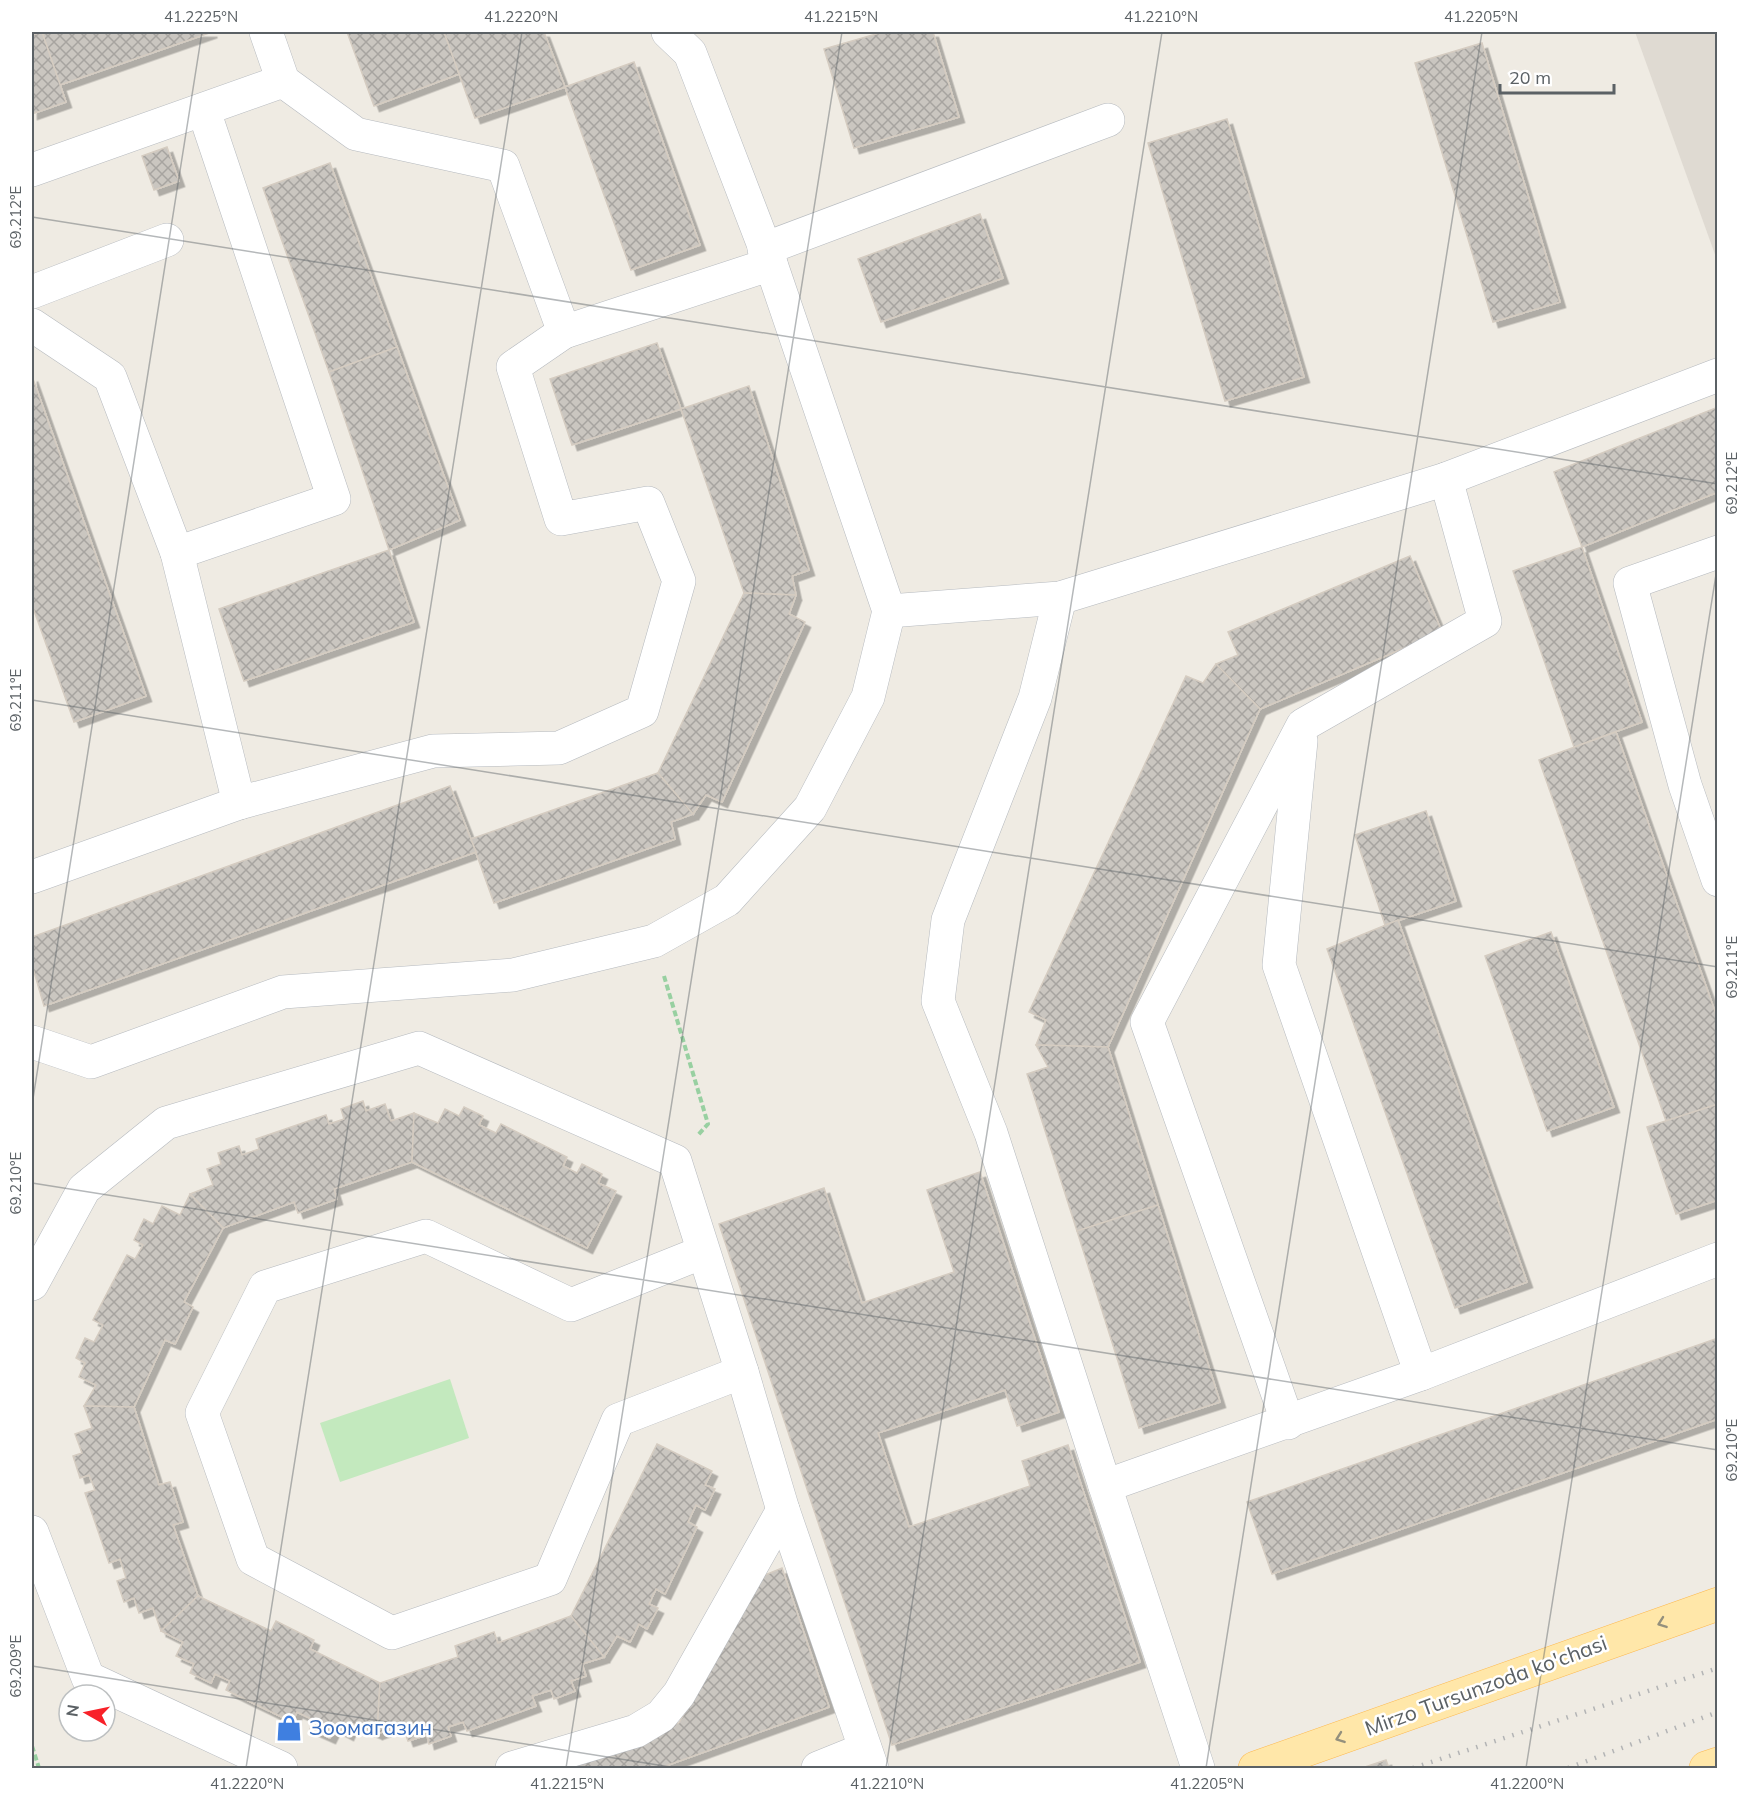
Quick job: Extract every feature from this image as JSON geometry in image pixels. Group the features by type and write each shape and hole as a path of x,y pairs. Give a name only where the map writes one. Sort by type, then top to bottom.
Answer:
{"main road":[{"name":"Mirzo Tursunzoda ko'chasi","path":"1255,1768 1718,1604"},
{"path":"1706,1768 1718,1764"}],"lane":[{"path":"266,32 283,81 356,134 503,166 564,332"},
{"path":"32,1041 91,1062 283,992 513,975 654,941 727,900 810,808 868,697 889,611 768,257 690,53 668,32"},
{"path":"32,170 204,111 283,81"},
{"path":"177,553 334,499 204,111"},
{"path":"32,877 239,803 432,751 559,748 642,711 679,581 648,503 561,519 513,367 564,332 768,257 1108,120"},
{"path":"32,292 167,240"},
{"path":"32,325 110,377 177,553 239,803"},
{"path":"889,611 1060,598 1446,479 1718,375"},
{"path":"1288,1423 1147,1022 1303,725 1485,621 1446,479"},
{"path":"1718,552 1630,583 1685,785 1718,880"},
{"path":"1060,598 1035,698 948,920 938,1001 991,1134 1198,1768"},
{"path":"1303,725 1279,964 1421,1374"},
{"path":"32,1284 84,1189 166,1123 419,1048 675,1161 783,1510 868,1759 818,1768"},
{"path":"703,1252 571,1305 426,1236 264,1287 202,1413 253,1559 392,1633 550,1579 618,1420 742,1372"},
{"path":"1105,1486 1421,1374 1718,1259"},
{"path":"512,1768 636,1731 661,1716 679,1694 783,1510"},
{"path":"32,1532 88,1678 281,1768"}],"path":[{"path":"654,941 708,1124 675,1161"},
{"path":"32,1746 39,1768"}],"shaded area":[{"path":"1635,32 1717,32 1717,260"}],"green space":[{"path":"450,1379 469,1438 340,1482 320,1423"}],"building":[{"path":"42,32 212,32 60,85"},
{"path":"42,32 66,102 32,114 32,35"},
{"path":"347,32 444,32 459,74 374,106"},
{"path":"444,32 544,32 565,87 475,118"},
{"path":"883,32 933,32 959,117 854,148 824,49"},
{"path":"1482,43 1560,302 1493,322 1415,63"},
{"path":"634,62 700,245 631,270 565,87"},
{"path":"1227,119 1304,377 1225,401 1148,143"},
{"path":"167,147 179,181 154,190 142,156"},
{"path":"330,163 397,347 329,372 263,188"},
{"path":"980,214 1003,278 881,322 858,259"},
{"path":"657,343 681,409 572,445 550,379"},
{"path":"397,347 460,520 389,550 329,372"},
{"path":"32,376 146,696 74,722 32,605"},
{"path":"749,386 809,570 792,576 796,595 744,593 681,409"},
{"path":"1718,407 1718,492 1582,547 1554,472"},
{"path":"1582,547 1642,722 1574,747 1513,571"},
{"path":"389,550 414,622 244,681 219,609"},
{"path":"1410,556 1442,632 1260,709 1216,664 1238,655 1228,632"},
{"path":"744,593 796,595 789,614 805,622 722,802 706,795 693,814 658,773"},
{"path":"1216,664 1260,709 1108,1047 1036,1045 1046,1020 1029,1012 1186,676 1203,683"},
{"path":"1616,732 1718,1020 1718,1104 1666,1121 1539,760"},
{"path":"658,773 693,814 671,822 675,839 494,903 471,839"},
{"path":"450,786 476,852 44,1006 32,965 32,937"},
{"path":"1426,811 1456,901 1385,925 1355,835"},
{"path":"1398,920 1527,1282 1455,1308 1327,949"},
{"path":"1551,932 1614,1107 1547,1131 1485,956"},
{"path":"1036,1045 1108,1047 1158,1205 1077,1231 1027,1074 1048,1067"},
{"path":"363,1101 366,1111 385,1104 391,1121 414,1113 412,1162 334,1189 337,1199 298,1213 294,1202 223,1228 190,1194 213,1185 207,1169 221,1164 218,1153 239,1146 242,1155 259,1149 256,1139 326,1115 329,1124 344,1119 341,1109"},
{"path":"1718,1104 1718,1200 1676,1214 1647,1127"},
{"path":"464,1107 483,1116 479,1125 496,1133 501,1124 567,1157 563,1166 577,1173 582,1164 602,1174 598,1183 616,1191 587,1248 412,1162 414,1113 438,1123 445,1109 459,1116"},
{"path":"980,1172 1059,1412 1017,1426 1005,1390 878,1433 909,1527 1030,1486 1022,1461 1068,1445 1140,1662 892,1745 719,1224 824,1188 862,1303 954,1272 927,1190"},
{"path":"190,1194 223,1228 184,1302 193,1307 175,1344 165,1340 134,1407 84,1406 96,1385 79,1377 85,1363 76,1358 85,1338 94,1342 103,1325 93,1320 127,1255 135,1259 143,1245 134,1240 144,1219 153,1224 162,1206 180,1215"},
{"path":"1158,1205 1220,1402 1139,1428 1077,1231"},
{"path":"1718,1338 1718,1419 1272,1574 1247,1502"},
{"path":"84,1406 134,1407 159,1485 170,1482 183,1522 173,1525 198,1596 161,1631 153,1608 139,1613 134,1598 124,1602 117,1581 126,1578 120,1559 109,1563 85,1493 95,1490 89,1475 80,1478 73,1456 82,1453 75,1434 92,1428"},
{"path":"657,1444 712,1471 705,1485 715,1489 705,1510 696,1505 688,1522 697,1527 665,1594 656,1589 649,1604 658,1608 647,1629 639,1624 630,1642 617,1636 604,1657 571,1616"},
{"path":"782,1568 829,1707 660,1768 550,1768 679,1723 760,1577"},
{"path":"198,1596 271,1631 276,1621 314,1640 310,1649 380,1683 377,1734 353,1724 348,1735 335,1728 330,1738 310,1729 314,1720 297,1712 292,1722 226,1690 230,1681 215,1674 211,1683 190,1673 194,1664 176,1656 183,1642 161,1631"},
{"path":"571,1616 604,1657 582,1664 586,1676 571,1681 575,1691 554,1699 551,1690 532,1696 536,1706 467,1731 463,1722 448,1727 451,1736 429,1744 427,1735 408,1741 402,1725 377,1734 380,1683 458,1657 455,1646 494,1632 498,1643"},
{"path":"1386,1760 1389,1768 1362,1768"}],"railway":[{"path":"1413,1768 1718,1668"},
{"path":"1568,1768 1718,1712"}],"place":[{"name":"Зоомагазин","path":"289,1728"}]}
